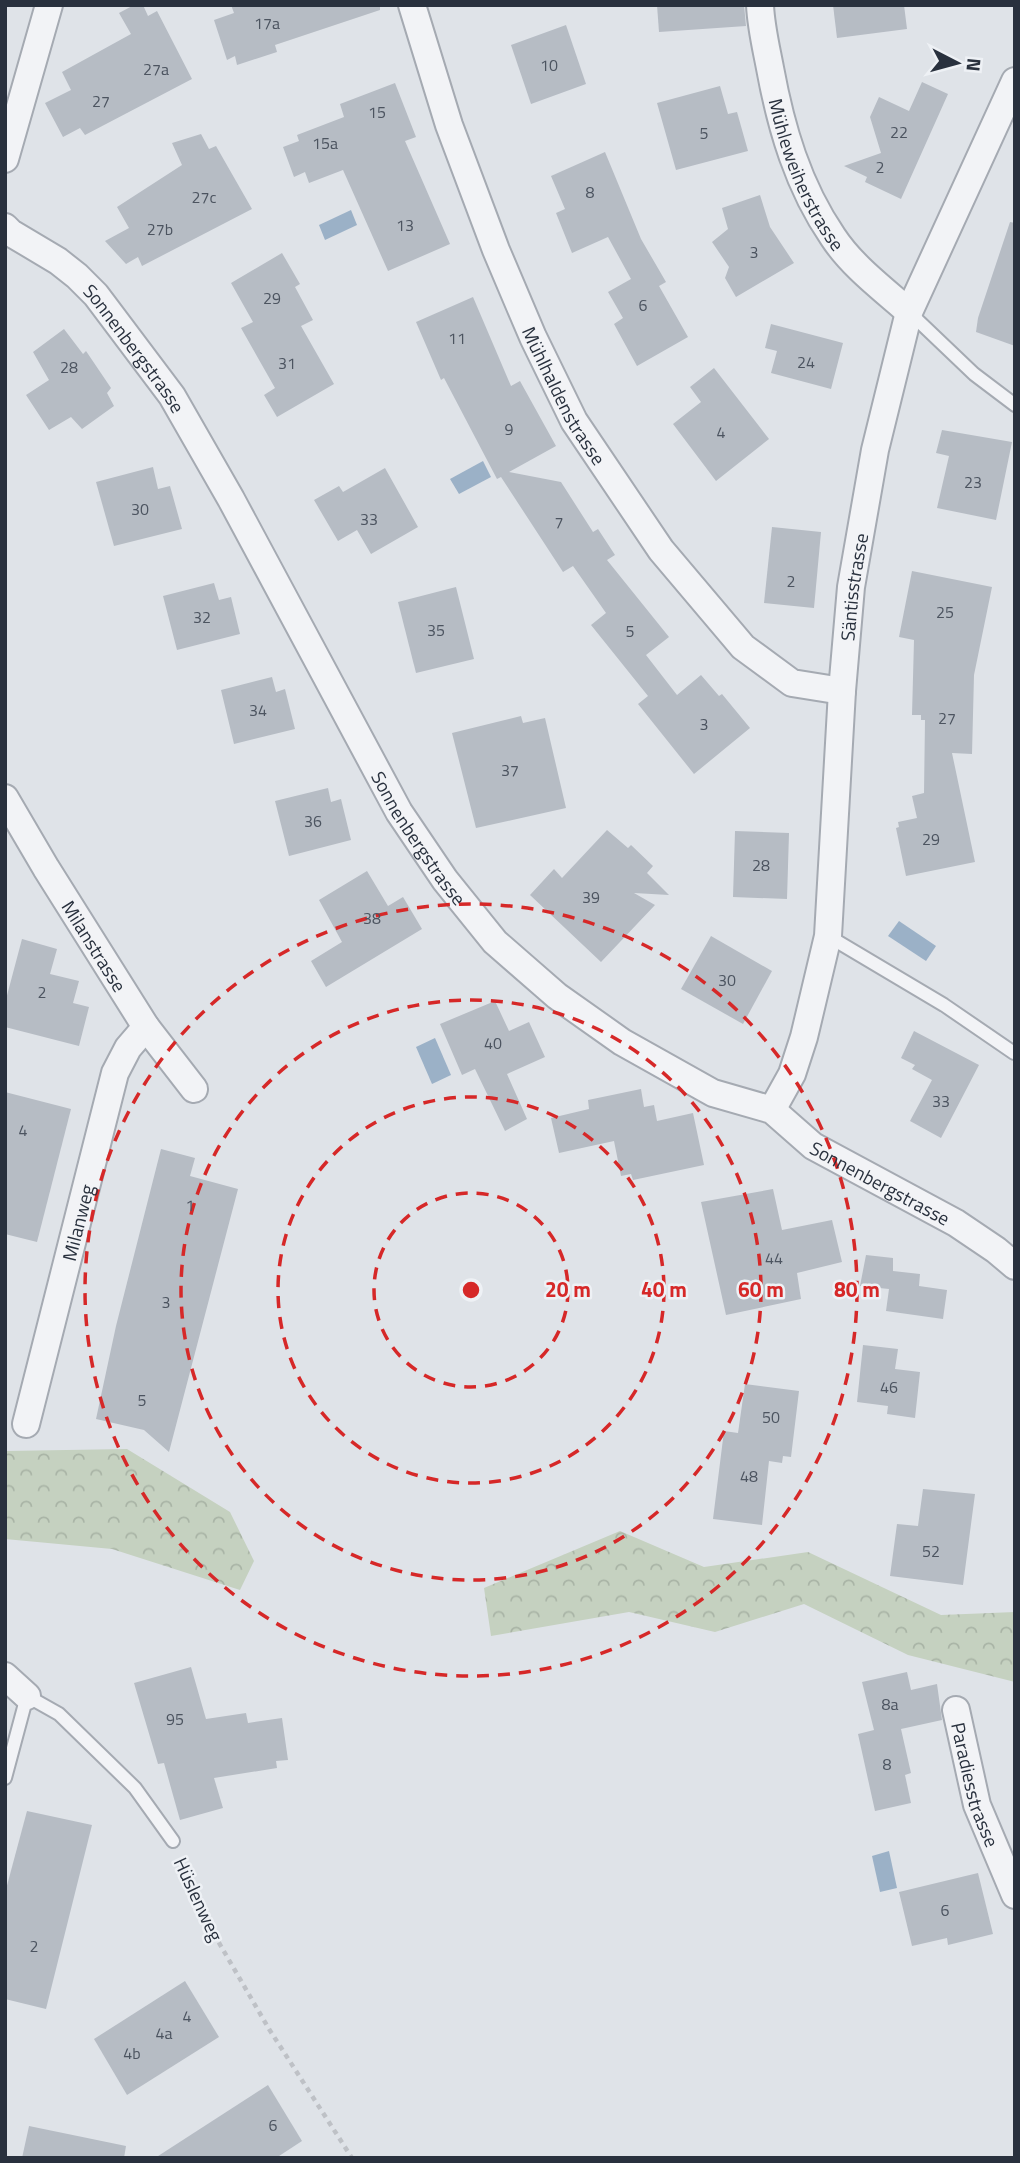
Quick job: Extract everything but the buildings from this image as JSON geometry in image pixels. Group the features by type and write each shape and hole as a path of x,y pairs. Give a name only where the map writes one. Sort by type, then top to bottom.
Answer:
{"street":[{"path":"5,159 49,5"},
{"name":"Mühlhaldenstrasse","path":"412,5 449,125 496,250 533,337 574,421 661,550 743,647 792,683 842,691"},
{"name":"Mühleweiherstrasse","path":"760,5 777,106 798,175 833,238 858,266 909,312"},
{"name":"Säntisstrasse","path":"772,1110 792,1074 804,1037 828,936 842,691 851,587 873,464 909,312 1015,80"},
{"name":"Sonnenbergstrasse","path":"7,233 58,261 86,285 172,396 231,499 399,812 444,880 495,942 556,996 622,1042 713,1093 772,1110 813,1146 956,1223 1015,1266"},
{"name":"Milanstrasse","path":"5,799 146,1027 194,1089"},
{"name":"Milanweg","path":"26,1424 115,1073 128,1048 146,1027"},
{"name":"Hüslenweg","path":"5,1676 27,1696"},
{"name":"Paradiesstrasse","path":"956,1710 977,1805 1015,1895"}],"lane":[{"path":"909,312 974,374 1015,405"},
{"path":"828,936 944,1005 1014,1053"},
{"path":"5,1778 27,1696"},
{"name":"Hüslenweg","path":"27,1696 59,1714 135,1788 173,1841"}],"path":[{"name":"Hüslenweg","path":"173,1841 204,1917 269,2029 352,2158"}],"green space":[{"path":"127,1449 230,1512 254,1561 240,1590 112,1549 5,1539 5,1451"},
{"path":"620,1531 704,1567 808,1552 941,1615 1015,1612 1015,1682 908,1655 804,1604 715,1632 629,1612 491,1636 484,1588"}],"water":[{"path":"351,210 357,225 325,240 319,225"},
{"path":"483,461 491,477 459,494 450,479"},
{"path":"899,921 936,946 926,961 888,936"},
{"path":"435,1038 451,1075 432,1084 416,1047"},
{"path":"889,1851 897,1888 880,1892 872,1856"}]}
